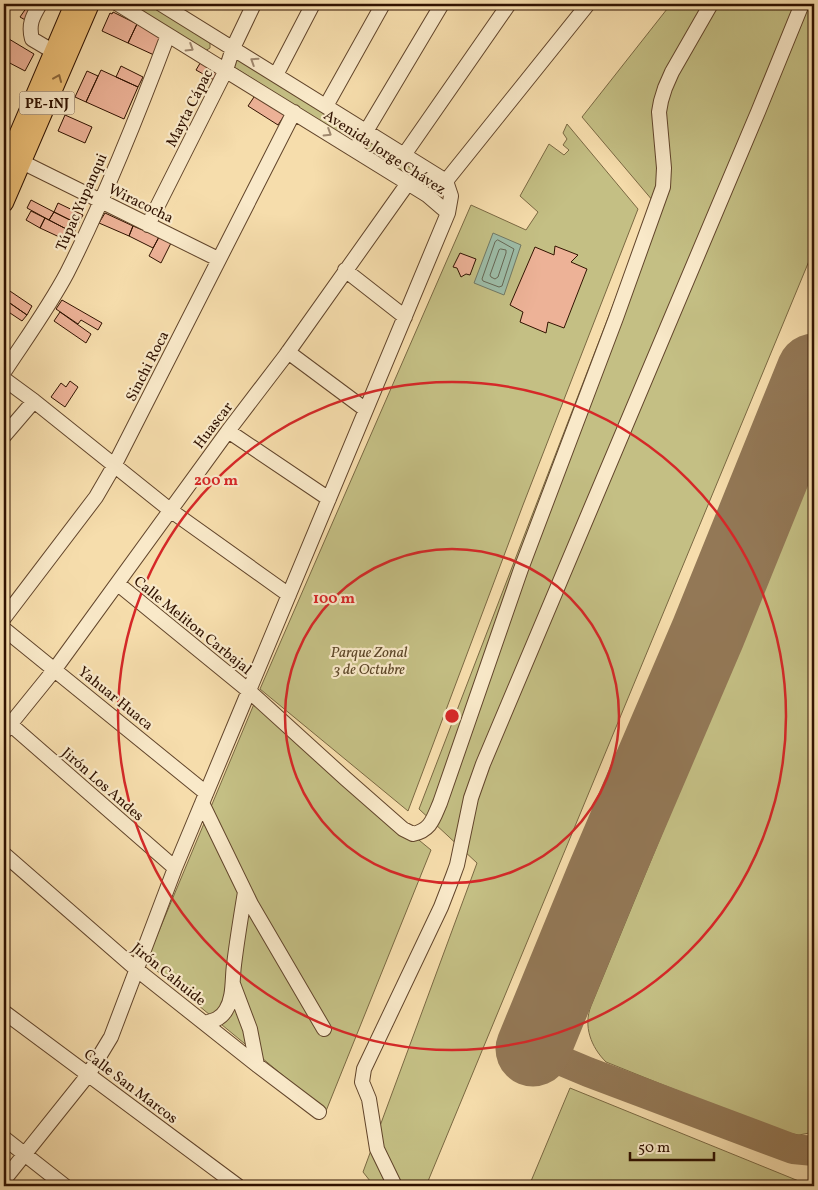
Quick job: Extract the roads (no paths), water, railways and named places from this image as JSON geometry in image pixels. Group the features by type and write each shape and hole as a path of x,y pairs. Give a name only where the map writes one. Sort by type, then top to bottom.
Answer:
{"main road":[{"name":"PE-1NJ","path":"4,203 10,160 74,4"},
{"name":"PE-1NJ","path":"10,160 90,4"}],"street":[{"path":"40,4 31,19 30,30 32,39 54,52"},
{"name":"Avenida Jorge Chávez","path":"118,4 427,195 448,213"},
{"name":"Avenida Jorge Chávez","path":"161,4 179,9 233,48 446,181 450,196 448,213"},
{"name":"Mayta Cápac","path":"148,225 226,70 233,48 254,4"},
{"path":"276,75 313,4"},
{"path":"326,106 383,4"},
{"path":"355,150 442,4"},
{"path":"404,155 509,4"},
{"path":"446,181 588,4"},
{"name":"Calle Meliton Carbajal","path":"118,584 249,691 403,829 413,834 422,833 430,825 440,804 521,569 663,187 664,168 659,112 664,88 711,4"},
{"path":"395,1186 377,1149 369,1099 362,1082 364,1069 441,907 458,865 471,798 482,764 802,4"},
{"name":"Túpac Yupanqui","path":"4,372 66,274 143,101 168,35"},
{"name":"Sinchi Roca","path":"4,618 96,497 114,466 294,112"},
{"name":"Wiracocha","path":"10,160 100,201 218,259"},
{"name":"Huascar","path":"7,728 55,669 118,584 170,510 288,352 408,183"},
{"path":"4,1180 88,1075 111,1037 175,868 448,213"},
{"path":"345,270 405,317"},
{"path":"288,352 366,410"},
{"path":"4,379 170,510 289,595"},
{"path":"4,436 34,401"},
{"path":"228,431 329,499"},
{"name":"Yahuar Huaca","path":"4,629 55,669 204,798"},
{"name":"Jirón Los Andes","path":"7,728 175,868"},
{"path":"204,798 245,892 324,1029"},
{"name":"Jirón Cahuide","path":"4,854 136,970 320,1112"},
{"path":"204,1023 214,1021 223,1015 228,1008 245,892"},
{"path":"233,983 250,1029 257,1065"},
{"name":"Calle San Marcos","path":"4,1012 238,1186"},
{"path":"4,1138 65,1186"}],"water":[{"path":"493,233 521,245 504,295 474,283"}],"park label":[{"name":"Parque Zonal 3 de Octubre","path":"369,660"}]}
